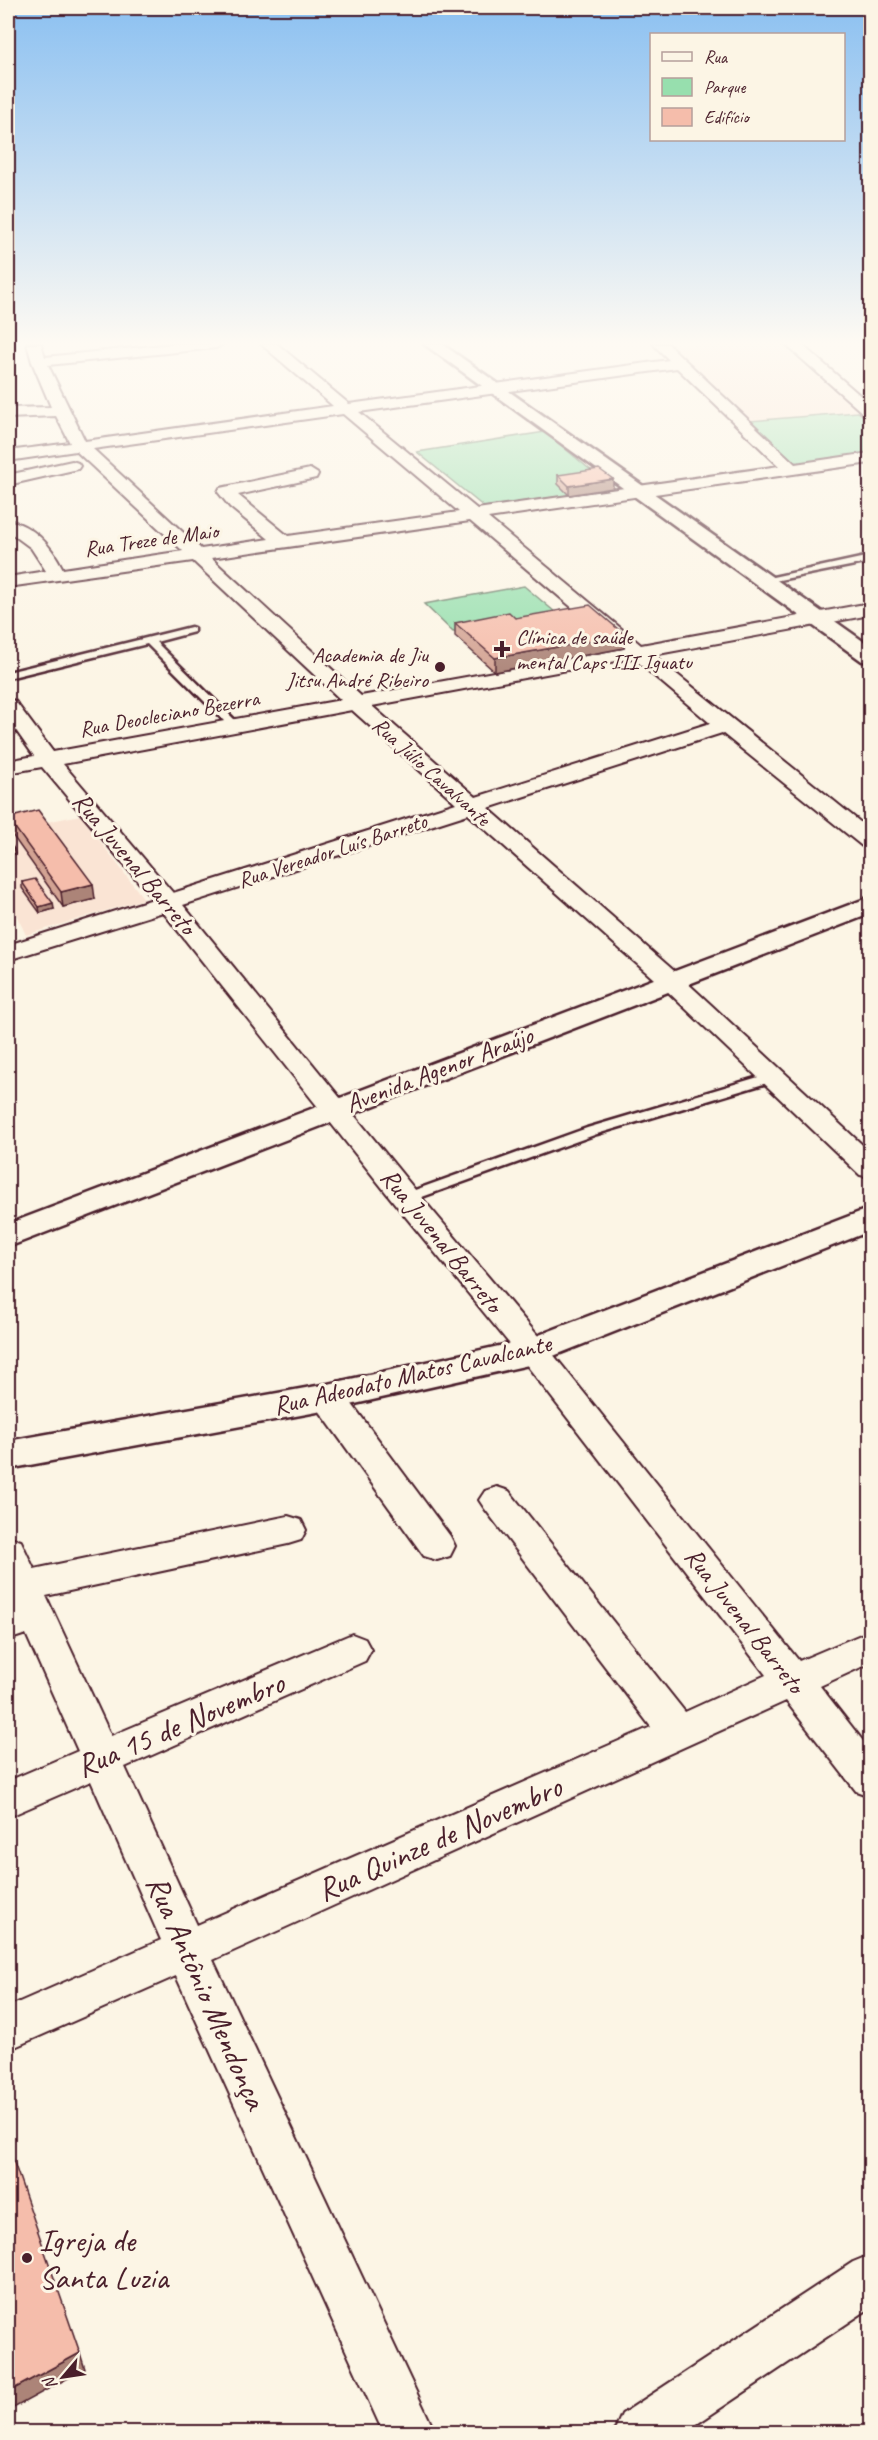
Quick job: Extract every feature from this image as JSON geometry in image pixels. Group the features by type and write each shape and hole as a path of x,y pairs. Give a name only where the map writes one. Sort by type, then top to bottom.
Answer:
{"main road":[{"path":"593,458 870,656"},
{"name":"Avenida Agenor Araújo","path":"667,977 870,891"},
{"name":"Avenida Agenor Araújo","path":"8,1220 332,1104 667,977 870,904"},
{"name":"Avenida Agenor Araújo","path":"8,1236 332,1104"},
{"name":"Rua Adeodato Matos Cavalcante","path":"8,1455 328,1397 533,1351 870,1219"}],"street":[{"name":"Rua Júlio Cavalvante","path":"93,458 357,704 667,977 870,1168"},
{"path":"405,458 725,725 870,841"},
{"path":"778,458 789,468"},
{"name":"Rua Treze de Maio","path":"8,582 870,458"},
{"path":"8,480 97,461"},
{"path":"285,543 226,494 230,489 313,481"},
{"path":"8,525 25,532 36,541 57,575"},
{"name":"Rua Deocleciano Bezerra","path":"8,767 870,609"},
{"name":"Rua Juvenal Barreto","path":"8,705 47,759 169,903 406,1198 533,1351 870,1779"},
{"name":"Rua Vereador Luís Barreto","path":"10,946 169,903 725,725"},
{"path":"328,1397 437,1546"},
{"path":"496,1500 678,1733"},
{"path":"18,1594 288,1530"},
{"name":"Rua Antônio Mendonça","path":"18,1594 102,1758 186,1949 409,2433"},
{"name":"Rua Quinze de Novembro","path":"8,2029 870,1646"},
{"name":"Rua 15 de Novembro","path":"8,1799 352,1650"},
{"path":"640,2433 870,2279"}],"lane":[{"path":"764,580 870,559"},
{"path":"8,675 191,630"},
{"path":"149,640 235,726"},
{"path":"406,1198 592,1131 772,1077"}],"shaded area":[{"path":"80,815 144,899 26,935 8,898 8,830"}],"green space":[{"path":"424,458 576,458 599,477 559,484 569,495 484,507"},
{"path":"785,458 835,458 791,464"},
{"path":"524,586 555,612 453,632 424,604"}],"building":[{"path":"599,469 613,479 569,486 558,475"},
{"path":"590,605 625,635 495,658 455,623 509,612 515,618"},
{"path":"38,810 93,884 61,892 8,818"},
{"path":"8,840 14,849 8,851"},
{"path":"35,879 53,903 39,907 22,882"},
{"name":"Igreja de Santa Luzia","path":"8,2145 80,2353 8,2392"}],"place":[{"name":"Clínica de saúde mental Caps III Iguatu","path":"502,649"},
{"name":"Academia de Jiu Jitsu André Ribeiro","path":"440,667"},
{"name":"Igreja de Santa Luzia","path":"27,2258"}]}
